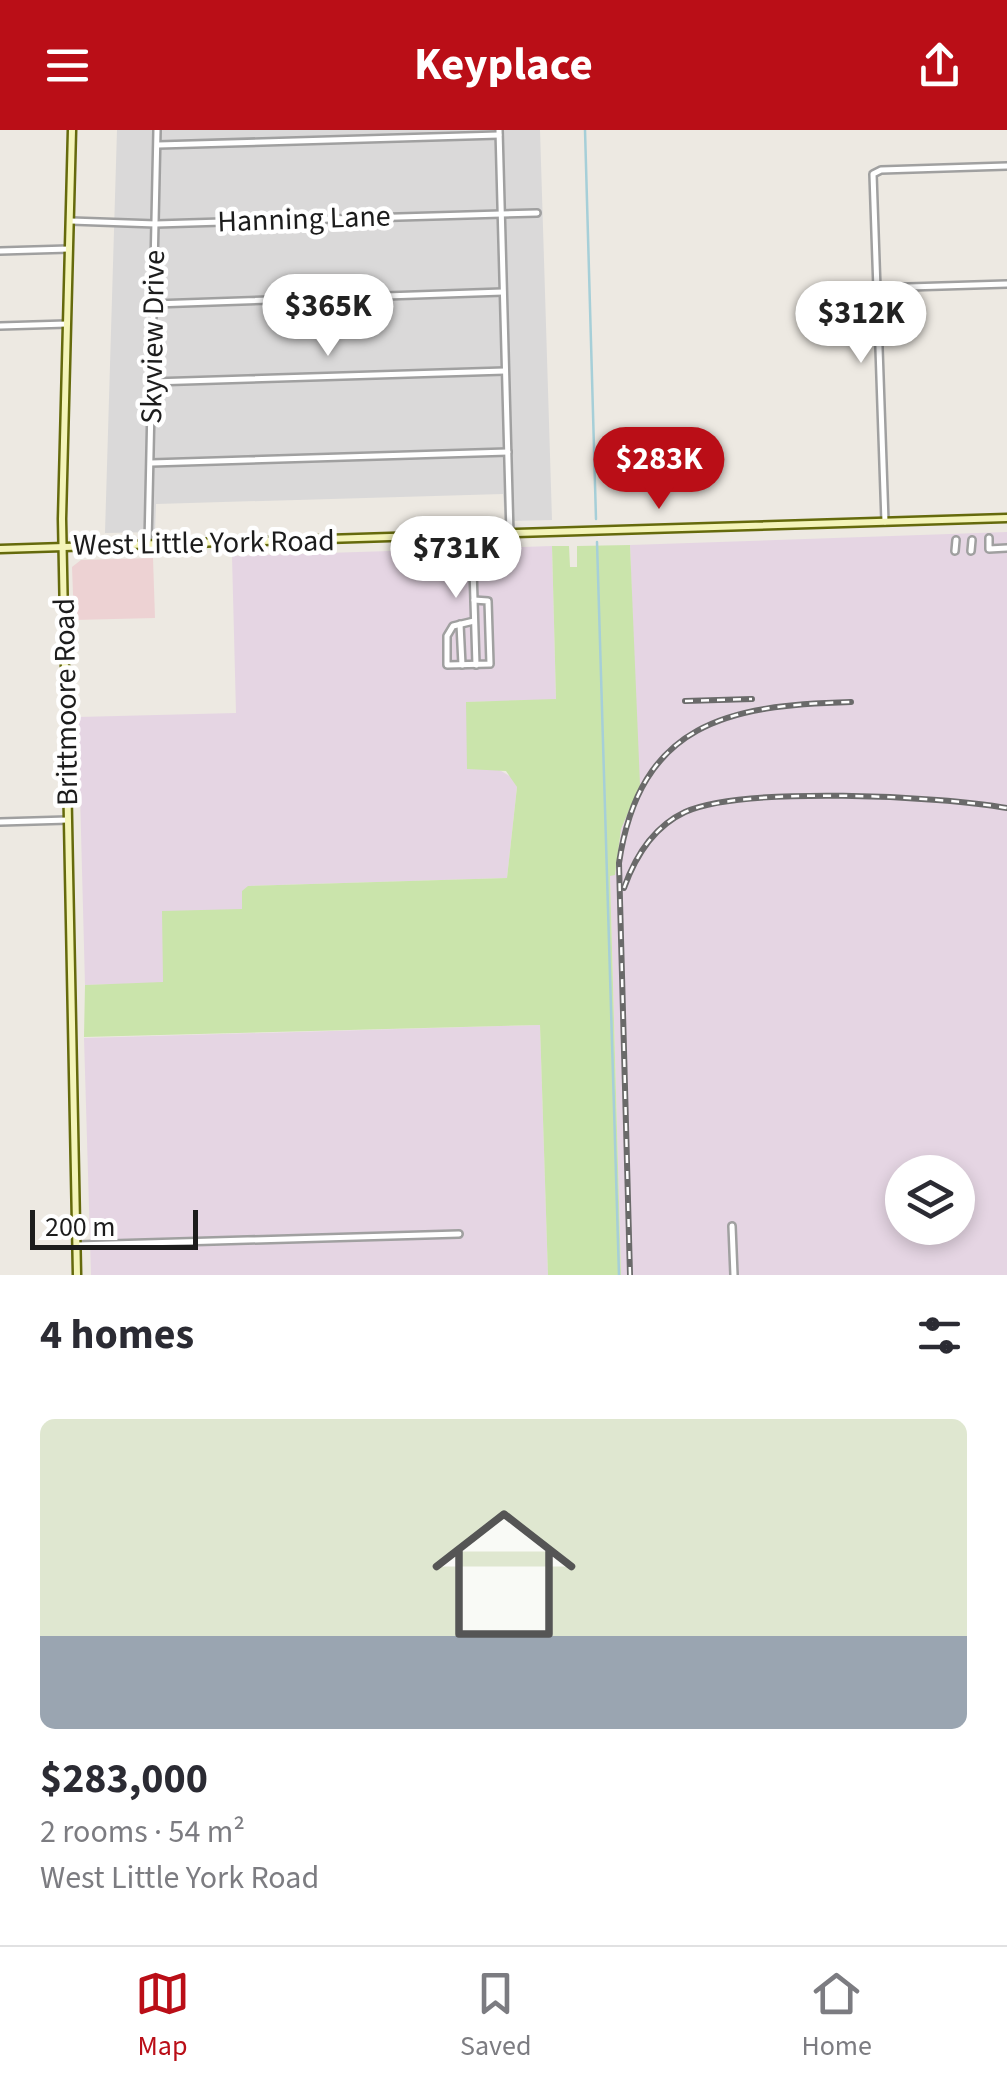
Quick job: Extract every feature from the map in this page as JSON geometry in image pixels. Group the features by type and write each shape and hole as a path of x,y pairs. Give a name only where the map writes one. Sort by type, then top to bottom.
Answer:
{"main road":[{"name":"Brittmoore Road","path":"72,130 62,546 77,1275"},
{"name":"West Little York Road","path":"0,548 1007,518"}],"street":[{"name":"Skyview Drive","path":"148,544 158,130"},
{"path":"158,145 499,132 510,534"},
{"path":"884,522 872,179 876,171 1007,166"},
{"name":"Hanning Lane","path":"70,221 156,224 538,213"},
{"path":"0,250 69,249"},
{"path":"876,288 1007,284"},
{"path":"154,304 503,292"},
{"path":"0,326 67,324"},
{"path":"152,382 506,371"},
{"path":"150,464 508,452"},
{"path":"472,536 476,665"},
{"path":"988,538 989,548 1007,548"},
{"path":"955,551 956,540"},
{"path":"971,551 972,540"},
{"path":"474,600 488,600 490,663 446,666 446,647 453,626 474,621"},
{"path":"460,624 462,665"},
{"path":"0,822 68,820"},
{"path":"732,1226 734,1275"},
{"path":"77,1245 460,1234"}],"shaded area":[{"path":"117,130 540,130 552,520 505,521 503,494 156,504 155,532 105,533"},
{"path":"1007,532 1007,1275 621,1275 610,875 615,875 621,829 638,783 630,545"},
{"path":"552,546 556,700 466,702 496,768 513,778 517,787 507,878 248,886 243,909 163,983 85,985 78,717 236,713 232,556"},
{"path":"153,558 155,618 74,620 72,567 81,560"},
{"path":"540,1025 548,1275 91,1275 84,1038"}],"green space":[{"path":"630,545 640,785 621,829 615,875 610,876 621,1275 548,1275 540,1025 84,1037 85,985 163,982 162,911 242,909 242,891 248,886 507,878 517,787 506,771 467,769 466,702 556,699 552,546 569,546 570,567 577,567 577,546"}],"waterway":[{"path":"585,130 596,519"},
{"path":"597,542 619,1275"}],"railway":[{"path":"685,701 752,699"},
{"path":"630,1275 619,863 630,816 647,779 669,751 697,731 730,717 766,709 851,702"},
{"path":"624,888 640,854 655,834 685,812 713,804 843,796 1007,808"}]}
